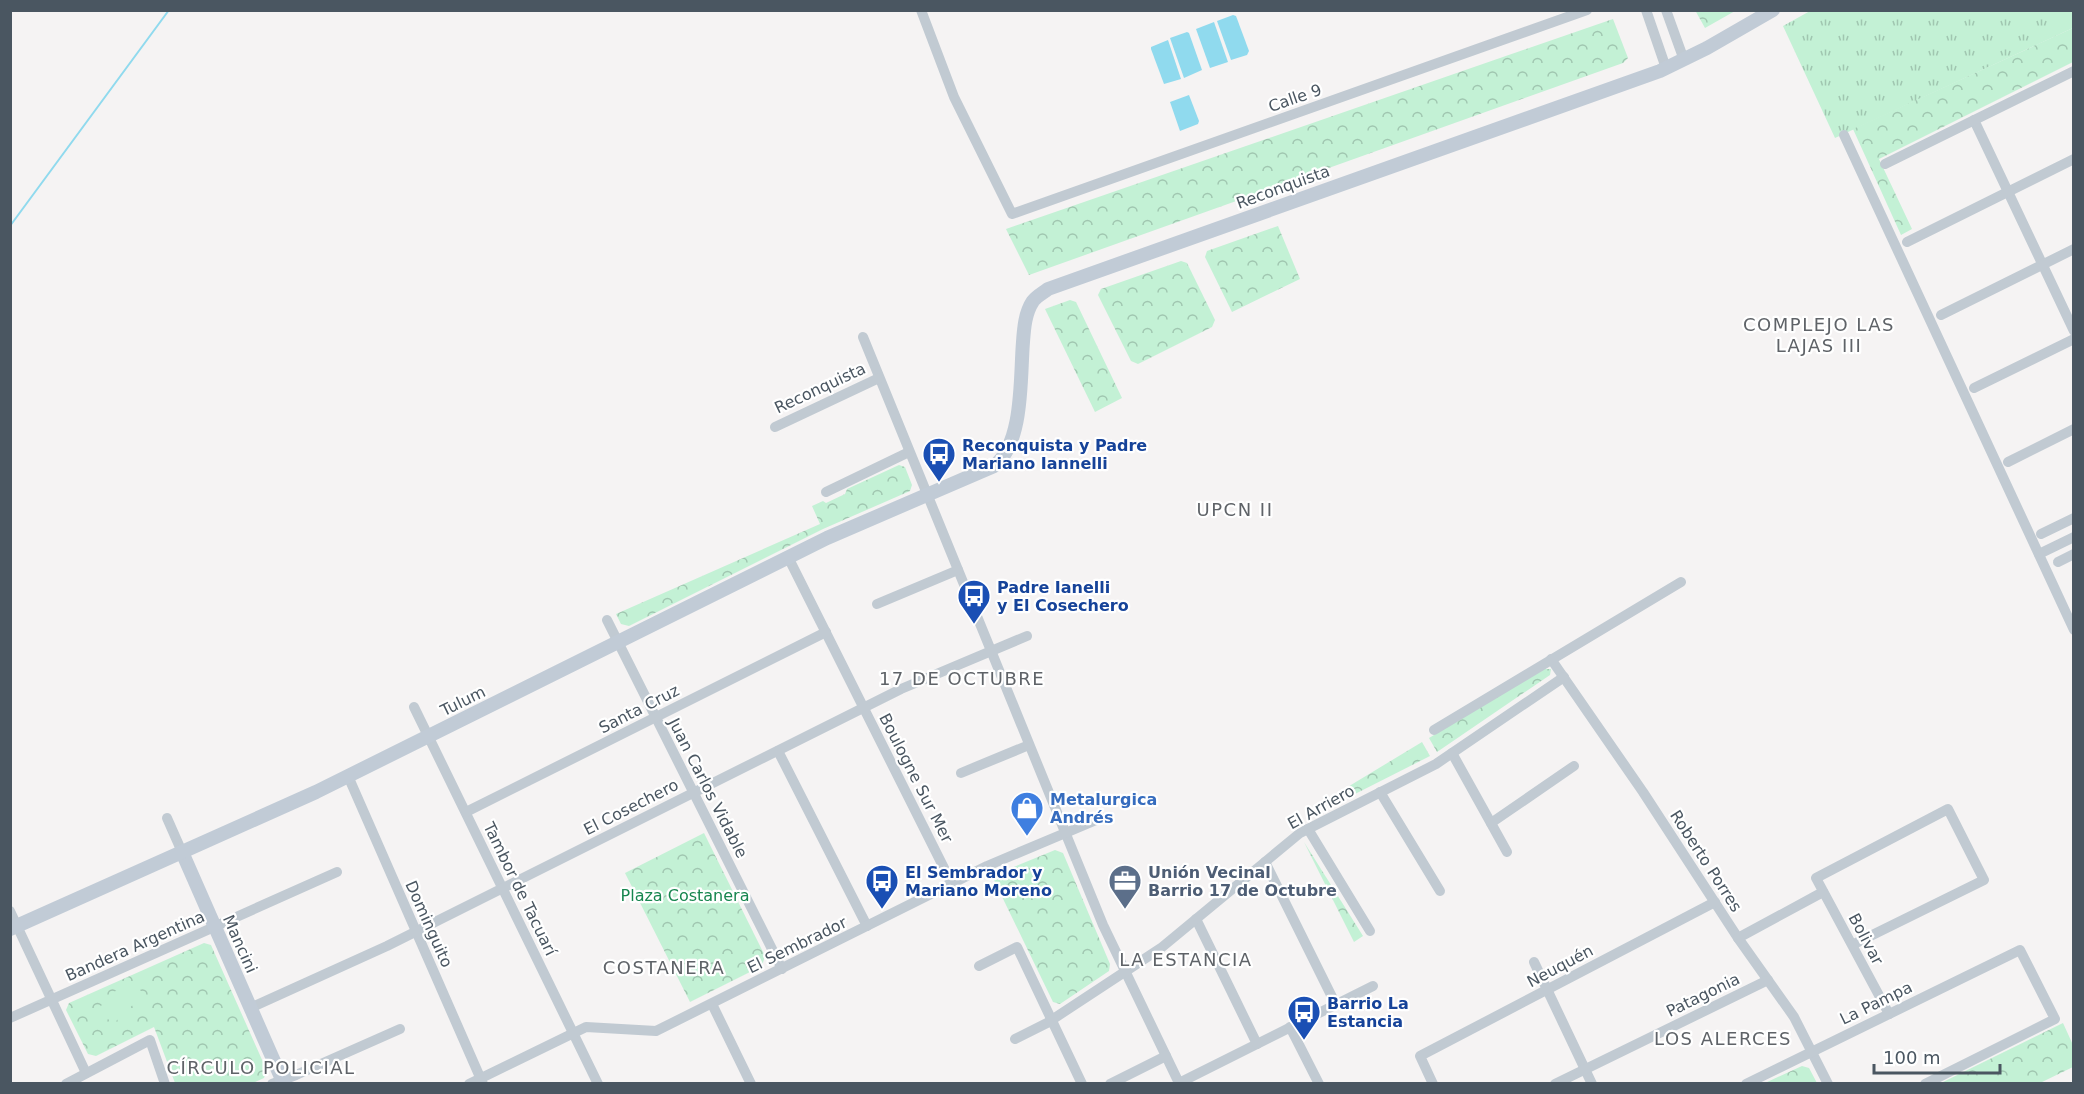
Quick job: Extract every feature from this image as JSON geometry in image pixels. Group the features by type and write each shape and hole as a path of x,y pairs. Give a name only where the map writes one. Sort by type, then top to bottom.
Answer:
{"street":[{"name":"Calle 9","path":"921,10 954,97 1012,214 1587,10"},
{"path":"1660,10 1647,13 1666,68"},
{"path":"1666,10 1684,60"},
{"name":"Reconquista","path":"927,495 994,466 1007,452 1017,418 1026,318 1033,302 1048,290 1666,68 1773,10"},
{"path":"1885,164 2073,71"},
{"path":"1974,120 2073,331"},
{"path":"1844,135 2073,630"},
{"path":"1907,242 2073,159"},
{"path":"1941,315 2073,249"},
{"path":"863,338 1103,925 1179,1083 1373,987"},
{"path":"1974,388 2073,339"},
{"name":"Reconquista","path":"775,427 879,378"},
{"path":"2008,462 2073,429"},
{"path":"826,492 909,452"},
{"name":"Tulum","path":"14,927 348,776 827,538 927,495"},
{"path":"2041,534 2073,518"},
{"path":"2038,554 2073,537"},
{"path":"2058,562 2073,554"},
{"name":"Boulogne Sur Mer","path":"788,557 952,884"},
{"path":"878,604 958,570"},
{"path":"1434,730 1681,582"},
{"name":"Juan Carlos Vidable","path":"607,620 782,969"},
{"name":"Santa Cruz","path":"466,812 826,632"},
{"name":"El Cosechero","path":"250,1008 416,932 901,689 1027,636"},
{"name":"Roberto Porres","path":"1551,659 1643,792 1738,938 1794,1017 1828,1083"},
{"name":"El Arriero","path":"1015,1039 1052,1020 1161,948 1300,832 1436,764 1564,677"},
{"name":"Tambor de Tacuarí","path":"414,707 598,1083"},
{"path":"961,773 1029,745"},
{"path":"778,750 867,926"},
{"path":"1452,753 1507,852"},
{"path":"1491,823 1574,766"},
{"name":"Dominguito","path":"348,776 481,1081"},
{"path":"1380,792 1440,891"},
{"name":"Bolivar","path":"1852,945 1984,880 1948,809 1816,878 1889,1014"},
{"name":"El Sembrador","path":"469,1083 481,1081 586,1027 656,1031 987,867 1101,818"},
{"name":"Mancini","path":"167,819 250,1008 279,1082"},
{"path":"1308,829 1370,931"},
{"path":"1265,862 1336,1005"},
{"name":"Bandera Argentina","path":"10,1018 337,872"},
{"path":"1738,938 1823,892"},
{"name":"Neuquén","path":"1433,1083 1420,1056 1715,902"},
{"path":"10,911 14,927 86,1073"},
{"path":"1196,919 1257,1044"},
{"path":"980,966 1017,947 1082,1083"},
{"name":"La Pampa","path":"1746,1083 2020,950 2055,1019 1925,1083"},
{"path":"1534,962 1592,1083"},
{"name":"Patagonia","path":"1555,1083 1768,980"},
{"path":"712,1004 751,1083"},
{"path":"1290,1028 1319,1083"},
{"path":"279,1082 400,1029"},
{"path":"66,1083 150,1040 165,1083"},
{"path":"1110,1083 1166,1056"}],"green space":[{"path":"1695,10 1735,10 1735,11 1705,28"},
{"path":"1810,11 2073,11 2073,28 1835,138 1783,26"},
{"path":"1613,19 1628,58 1623,63 1029,275 1006,229"},
{"path":"2073,28 2073,62 1879,159 1912,229 1901,235 1853,129"},
{"path":"1278,226 1300,279 1232,312 1205,257 1207,251"},
{"path":"1181,261 1187,263 1215,320 1212,327 1138,364 1131,361 1098,295 1101,289"},
{"path":"1070,300 1076,302 1122,398 1095,412 1045,309"},
{"path":"899,465 905,467 912,485 910,491 823,529 629,626 621,624 616,614 820,524 812,506 823,501 826,503 845,494 847,489"},
{"path":"1543,669 1551,669 1550,675 1437,752 1429,738"},
{"path":"1422,742 1430,756 1353,795 1341,791"},
{"name":"Plaza Costanera","path":"704,833 765,956 762,966 690,1002 625,873"},
{"path":"1304,842 1363,936 1354,942"},
{"path":"1055,850 1063,853 1110,964 1109,971 1060,1004 1053,1002 992,876"},
{"path":"204,943 211,945 267,1071 264,1078 253,1083 175,1083 154,1027 96,1056 88,1054 66,1010 69,1003"},
{"path":"128,978 144,994 113,1024 98,1009"},
{"path":"2063,1023 2073,1045 2073,1067 2040,1083 1941,1083"},
{"path":"1802,1066 1809,1068 1817,1083 1765,1083"}],"water":[{"path":"1236,16 1249,51 1247,55 1231,60 1217,21"},
{"path":"1214,22 1228,62 1210,68 1196,29"},
{"path":"1187,32 1202,70 1184,78 1170,38"},
{"path":"1168,40 1181,79 1164,84 1151,47"},
{"path":"1189,95 1199,121 1198,124 1180,131 1170,102"}],"waterway":[{"path":"10,226 169,10"}],"place":[{"name":"Reconquista y Padre Mariano Iannelli","path":"939,483"},
{"name":"Padre Ianelli y El Cosechero","path":"974,625"},
{"name":"Metalurgica Andrés","path":"1027,837"},
{"name":"El Sembrador y Mariano Moreno","path":"882,910"},
{"name":"Unión Vecinal Barrio 17 de Octubre","path":"1125,910"},
{"name":"Barrio La Estancia","path":"1304,1041"}],"district":[{"name":"COMPLEJO LAS LAJAS III","path":"1819,334"},
{"name":"UPCN II","path":"1235,509"},
{"name":"17 DE OCTUBRE","path":"962,678"},
{"name":"LA ESTANCIA","path":"1186,959"},
{"name":"COSTANERA","path":"664,967"},
{"name":"LOS ALERCES","path":"1723,1038"},
{"name":"CÍRCULO POLICIAL","path":"261,1067"}]}
